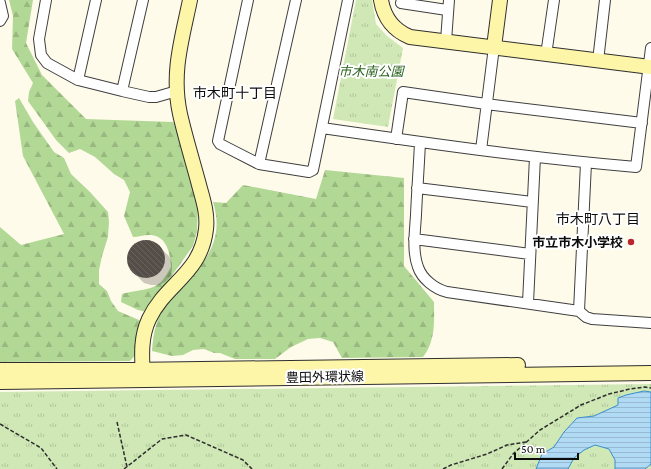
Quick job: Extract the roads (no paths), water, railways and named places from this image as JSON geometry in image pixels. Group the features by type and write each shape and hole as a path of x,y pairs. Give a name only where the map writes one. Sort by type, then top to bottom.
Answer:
{"street":[{"path":"46,0 39,39 41,55 47,63 78,80 148,97 156,97 177,91"},
{"path":"78,80 96,0"},
{"path":"122,91 143,0"},
{"path":"143,374 143,339 149,319 155,308 195,262 202,247 206,228 205,208 180,112 177,91 176,66 190,0"},
{"path":"248,0 218,141 220,144 259,164 309,172 313,170 348,0"},
{"path":"259,164 296,0"},
{"path":"381,0 384,13 394,28 410,37 650,67"},
{"path":"402,0 401,3 448,5 446,41"},
{"path":"481,150 500,0"},
{"path":"546,55 554,0"},
{"path":"598,61 605,0"},
{"path":"0,3 4,16 0,21"},
{"path":"322,128 535,157 636,167 650,67 651,48"},
{"path":"396,139 403,92 486,104 642,123"},
{"path":"420,142 414,239 415,259 422,276 440,290 447,292 579,311 586,317 592,319 651,323"},
{"path":"528,304 535,157"},
{"path":"579,311 586,163"},
{"path":"417,188 532,202"},
{"path":"414,239 530,254"},
{"name":"豊田外環状線","path":"0,382 143,374 651,364"},
{"name":"豊田外環状線","path":"0,370 143,374 651,374"}],"water":[{"path":"644,391 651,392 651,464 645,469 615,469 615,460 609,449 595,445 584,450 574,458 568,469 536,469 542,454 554,447 564,432 577,418 594,416 618,405 618,398"}],"place":[{"name":"市立市木小学校","path":"631,242"}],"district":[{"name":"市木町十丁目","path":"235,93"},
{"name":"市木町八丁目","path":"598,219"}],"park label":[{"name":"市木南公園","path":"371,71"}]}
